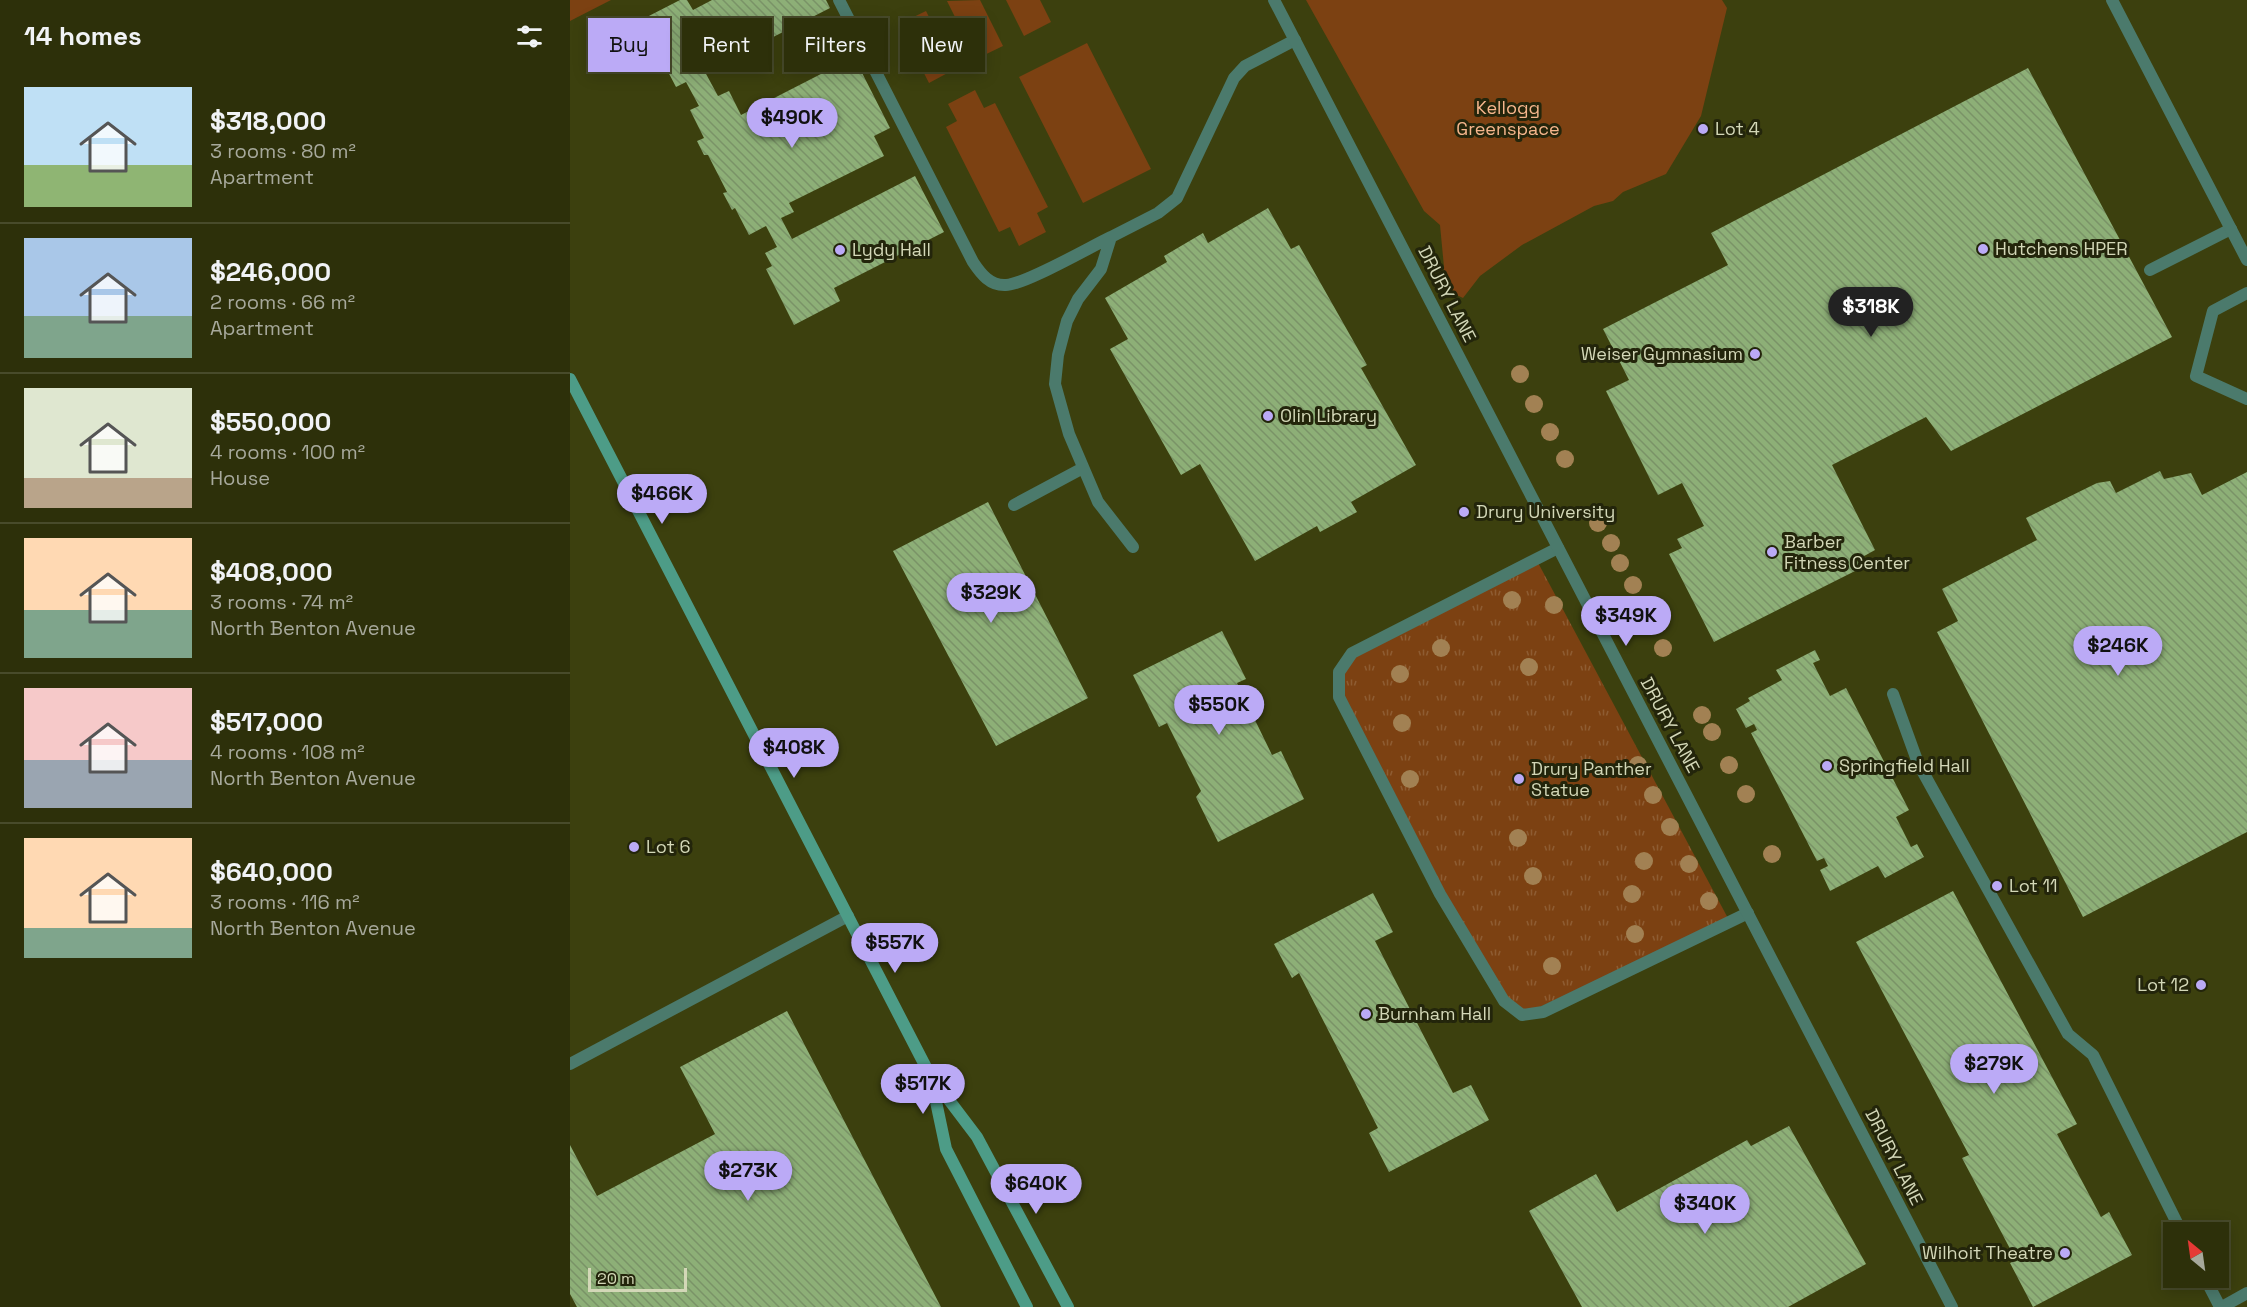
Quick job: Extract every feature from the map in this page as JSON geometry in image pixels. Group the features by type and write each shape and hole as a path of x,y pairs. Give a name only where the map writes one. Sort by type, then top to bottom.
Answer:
{"main road":[{"path":"570,379 930,1075 977,1137 1068,1307"},
{"path":"930,1075 946,1149 1028,1307"}],"street":[{"path":"839,0 974,262 988,281 1005,285 1024,279 1111,237 1158,213 1177,198 1234,78 1245,66 1295,40"},
{"name":"DRURY LANE","path":"1275,0 1952,1307"},
{"path":"2112,0 2247,260"},
{"path":"2150,270 2231,229"},
{"path":"1111,237 1101,269 1078,299 1067,321 1058,355 1055,384 1060,410 1098,502 1133,547"},
{"path":"2247,293 2213,311 2196,376 2247,399"},
{"path":"1014,505 1083,468"},
{"path":"1558,548 1352,653 1339,672 1339,697 1396,811 1440,894 1504,1001 1522,1015 1543,1012 1748,913"},
{"path":"1893,693 1918,763 2068,1034 2094,1055 2177,1222"},
{"path":"570,1064 848,916"},
{"path":"2211,1288 2221,1307 2247,1293"}],"green space":[{"path":"570,0 611,0 570,21"},
{"path":"980,0 1003,46 985,55 985,18 956,18 947,1"},
{"path":"1006,0 1040,0 1051,22 1024,36"},
{"name":"Kellogg Greenspace","path":"1306,0 1722,0 1727,8 1701,116 1666,174 1623,192 1613,201 1594,206 1522,245 1480,276 1463,298 1442,288 1444,267 1440,225 1424,211"},
{"path":"926,11 930,18 911,18"},
{"path":"1087,43 1151,169 1083,203 1019,77"},
{"path":"923,72 949,72 929,83"},
{"path":"975,90 984,108 995,103 1048,207 1037,213 1046,232 1019,246 1010,227 999,232 946,127 957,121 948,104"},
{"path":"1536,559 1730,922 1522,1015 1504,1001 1339,697 1339,672 1352,653"}],"building":[{"path":"680,0 687,0 693,10 712,0 826,0 830,8 810,18 784,18 784,32 772,38 772,18 682,18 682,72 705,72 718,96 729,91 741,115 825,72 862,72 890,128 874,136 884,156 789,203 794,212 781,218 792,239 915,176 944,232 834,288 840,301 794,325 766,269 772,266 765,253 777,247 766,226 749,235 735,208 732,210 723,193 727,192 708,155 704,155 697,141 704,138 690,110 699,106 686,82 676,87 668,72 670,72 670,18 645,18"},
{"path":"2028,68 2172,337 1951,451 1926,417 1832,465 1875,550 1857,560 1861,568 1714,642 1669,554 1682,548 1677,539 1704,526 1682,483 1658,495 1606,391 1629,380 1603,329 1728,265 1711,233"},
{"name":"Olin Library","path":"1268,208 1291,249 1299,245 1367,365 1361,368 1416,465 1351,502 1357,512 1320,532 1317,526 1255,561 1200,464 1181,475 1110,349 1128,339 1105,298 1167,262 1164,256 1203,233 1208,243"},
{"path":"2160,471 2164,479 2191,473 2202,495 2247,472 2247,832 2083,917 1937,632 1958,621 1942,589 2037,540 2026,518 2097,483 2110,481 2116,493"},
{"path":"988,502 1088,698 996,746 893,551"},
{"path":"1222,631 1246,679 1237,683 1272,755 1281,751 1304,799 1218,842 1196,797 1201,791 1167,723 1159,727 1133,675"},
{"name":"Springfield Hall","path":"1815,650 1820,660 1813,663 1830,696 1846,688 1909,810 1896,817 1911,847 1917,844 1924,857 1885,878 1878,866 1830,891 1820,870 1828,866 1824,858 1817,861 1751,733 1757,730 1754,724 1746,728 1736,709 1750,701 1748,698 1782,680 1776,670"},
{"path":"1953,891 2077,1124 2057,1134 2101,1217 2109,1212 2132,1255 2033,1307 2010,1263 2016,1260 1962,1158 1969,1155 1856,942"},
{"name":"Burnham Hall","path":"1373,893 1393,932 1375,941 1453,1093 1471,1085 1489,1120 1389,1172 1369,1133 1378,1128 1299,973 1292,978 1274,944"},
{"path":"787,1011 941,1307 577,1307 570,1294 570,1145 597,1196 715,1134 680,1067"},
{"path":"1789,1126 1866,1264 1788,1307 1582,1307 1529,1211 1596,1174 1617,1212 1747,1140 1751,1146"}],"place":[{"name":"Lot 4","path":"1703,129"},
{"name":"Hutchens HPER","path":"1983,249"},
{"name":"Lydy Hall","path":"840,250"},
{"name":"Weiser Gymnasium","path":"1755,354"},
{"name":"Olin Library","path":"1268,416"},
{"name":"Drury University","path":"1464,512"},
{"name":"Barber Fitness Center","path":"1772,552"},
{"name":"Springfield Hall","path":"1827,766"},
{"name":"Drury Panther Statue","path":"1519,779"},
{"name":"Lot 6","path":"634,847"},
{"name":"Lot 11","path":"1997,886"},
{"name":"Lot 12","path":"2201,985"},
{"name":"Burnham Hall","path":"1366,1014"},
{"name":"Wilhoit Theatre","path":"2065,1253"}]}
